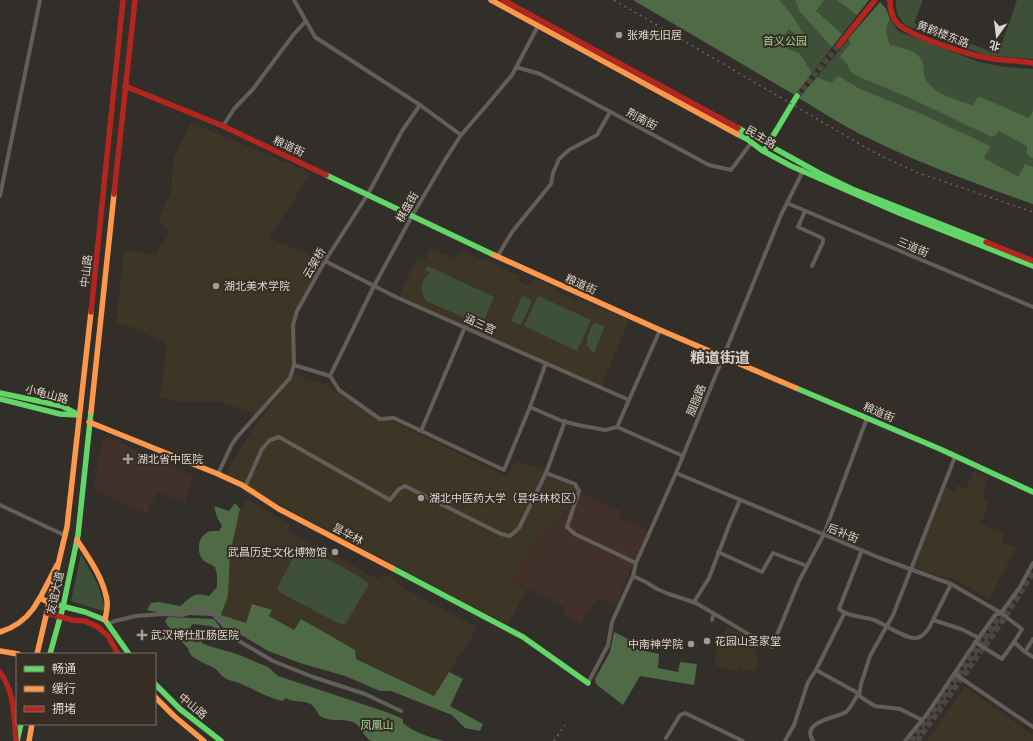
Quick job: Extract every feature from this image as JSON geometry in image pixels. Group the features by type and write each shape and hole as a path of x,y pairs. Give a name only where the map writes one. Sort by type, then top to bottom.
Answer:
{"main road":[{"name":"中山路","path":"62,544 66,527 79,415 123,0"},
{"name":"中山路","path":"77,538 135,0"},
{"name":"民主路","path":"491,0 747,139 764,151 803,172 850,193 1033,266"},
{"name":"民主路","path":"503,0 819,173 852,189 1033,261"},
{"path":"839,45 875,0"},
{"name":"黄鹤楼东路","path":"890,0 894,20 904,29 972,55 1033,64"},
{"name":"粮道街","path":"125,86 223,126 497,257 660,330 956,456 1033,492"},
{"path":"764,151 797,96"},
{"path":"99,235 109,236"},
{"name":"小龟山路","path":"0,393 62,406 79,415"},
{"name":"小龟山路","path":"0,399 60,414 79,415"},
{"name":"昙华林","path":"89,422 218,474 245,487 279,509 523,637 588,683"},
{"path":"77,538 94,567 103,589 107,603 107,622"},
{"name":"友谊大道","path":"50,653 63,607 77,538"},
{"name":"友谊大道","path":"37,653 50,603 62,544"},
{"path":"0,632 7,630 20,622 34,608 58,561"},
{"path":"40,598 50,603 85,612 107,622 128,653"},
{"path":"47,613 60,617 85,621 98,626 108,636 117,653"},
{"path":"0,651 16,654"},
{"path":"0,672 4,676 10,688 14,701 16,741"},
{"name":"中山路","path":"156,685 180,709 221,741"},
{"name":"中山路","path":"156,698 174,716 204,741"},
{"path":"16,741 21,725"},
{"path":"28,741 32,725"}],"street":[{"path":"0,196 40,0"},
{"path":"294,0 315,37 420,105 460,135"},
{"path":"223,126 294,34 306,21"},
{"name":"棋盘街","path":"330,376 374,286 412,216 460,135 512,75 538,26"},
{"name":"荆南街","path":"516,67 540,74 709,165 731,170 751,143"},
{"name":"云架桥","path":"218,474 235,440 290,378 294,365 293,325 297,310 325,261 368,194 402,131 420,105"},
{"path":"497,257 512,232 550,184 559,159 569,150 598,136 610,112"},
{"name":"胭脂路","path":"588,683 608,646 612,622 633,576 636,563 676,473 787,202 806,165"},
{"name":"三道街","path":"787,202 805,211 1033,307"},
{"path":"805,211 798,227 820,236 823,242 812,266"},
{"name":"涵三宫","path":"325,261 398,298 629,400"},
{"path":"422,431 465,327"},
{"path":"617,427 660,330"},
{"path":"294,365 330,376 339,390 380,419 394,418 504,470 546,363"},
{"path":"530,407 566,422 605,430 617,427 683,456"},
{"path":"633,576 657,589 694,602 767,646 772,647 799,581 824,534 866,418"},
{"path":"245,487 262,449 270,440 279,437 390,500 399,489 405,486 501,534 510,536 519,528 546,473 566,422"},
{"path":"813,741 811,738 811,733 813,727 821,720 846,712 857,696 859,696 861,684 870,656 893,615 956,456"},
{"path":"546,473 575,484 579,491 567,527 575,534 636,563"},
{"name":"后补街","path":"676,473 862,550 951,584 1002,613 1022,629 1014,642"},
{"path":"694,602 709,578 718,552 740,500"},
{"path":"0,505 64,535"},
{"path":"862,550 839,609 844,614 874,620 911,638 918,638 928,630 951,584"},
{"path":"718,552 762,572 773,553 807,566"},
{"path":"905,741 922,720 995,615 1002,613 1020,587 1033,563"},
{"path":"107,622 136,616 163,614 182,615 198,610 213,614 239,641 272,661 313,677 365,694 401,711"},
{"path":"785,741 796,720 808,682 816,670 844,614"},
{"path":"933,620 961,629 979,638"},
{"path":"1025,652 1033,639"},
{"path":"975,642 1002,659 1014,642 1033,657"},
{"path":"816,670 858,693 859,696 876,706 900,710 922,720"},
{"path":"955,674 1033,728"},
{"path":"666,738 680,715 685,713 743,741"}],"shaded area":[{"name":"湖北美术学院","path":"191,123 311,173 269,238 325,261 297,311 293,325 294,365 290,378 255,415 222,402 182,402 160,397 167,344 129,326 116,324 124,250 155,255 170,232 158,220 171,192 173,159"},
{"path":"430,248 456,259 461,249 482,260 483,258 520,276 518,281 530,286 534,278 557,288 556,291 576,301 577,298 629,319 601,387 398,298 418,256 425,260"},
{"name":"湖北中医药大学（昙华林校区）","path":"294,374 326,385 363,410 406,428 506,476 517,461 570,479 578,494 560,520 545,526 511,581 527,589 508,625 275,502 226,473 251,432"},
{"name":"湖北省中医院","path":"108,437 194,476 184,503 158,491 146,514 93,490 102,442"},
{"path":"974,470 988,477 982,499 989,502 981,523 1005,534 1002,542 1016,548 989,599 951,577 949,579 913,567 946,488 954,492 958,485 966,489"},
{"path":"578,494 582,494 621,511 619,517 648,530 615,606 599,597 580,625 562,612 564,607 511,581 545,526 561,520"},
{"path":"247,499 290,524 287,530 379,579 383,573 397,581 396,584 477,627 463,654 460,653 435,696 356,659 301,619 294,630 269,616 272,610 253,604 246,624 221,615 228,596 230,554 240,509"},
{"path":"727,626 751,639 758,659 754,671 739,667 738,671 714,666 717,645 724,635"},
{"path":"965,686 1033,735 1033,741 927,741"}],"green space":[{"name":"首义公园","path":"633,0 869,0 795,95"},
{"name":"首义公园","path":"633,0 779,0 795,20 808,43 789,29 779,42 786,48 800,54 812,73 795,95"},
{"path":"795,0 824,0 816,11 842,34 832,47 800,12"},
{"path":"837,0 869,0 857,15"},
{"path":"896,0 923,0 914,23 998,54 1017,0 1033,0 1033,59 985,55 905,25 900,19 896,7"},
{"path":"880,2 886,9 890,19 898,31 979,62 1004,67 1033,69 1033,204 945,172 902,154 852,130 799,98"},
{"path":"880,2 886,9 890,19 886,32 890,45 910,50 918,56 923,64 925,79 938,92 973,106 977,98 980,97 1029,118 1033,111 1033,158 1028,155 1027,146 999,131 992,137 851,72 847,64 840,56 851,43 848,39"},
{"path":"838,76 860,89 924,115 990,146 984,158 1018,177 1025,164 1033,167 1033,204 945,172 902,154 852,130 799,98 817,77 831,83"},
{"path":"428,266 494,297 482,325 426,301 422,286 424,279 430,273 425,270"},
{"path":"522,296 532,301 521,325 511,321"},
{"path":"538,296 591,320 577,351 524,326"},
{"path":"596,323 605,326 594,353 588,347 587,340 592,325"},
{"path":"235,503 240,509 230,554 228,596 221,615 246,623 252,604 272,610 269,616 294,630 301,619 355,650 356,659 434,696 449,672 463,679 450,706 483,724 480,731 465,728 452,715 391,691 380,691 345,676 303,664 268,651 231,630 220,620 212,616 163,614 147,610 151,603 159,602 180,606 190,597 199,594 209,596 217,587 215,567 204,561 200,555 199,544 207,532 219,531 222,526 217,517 214,506 229,511"},
{"path":"299,547 335,563 369,584 345,625 336,622 281,593 277,588"},
{"path":"81,554 98,585 105,607 103,611 71,601"},
{"name":"凤凰山","path":"168,617 214,619 220,627 219,630 211,626 193,624 190,627 198,635 202,643 237,654 268,667 278,676 389,713 403,719 403,723 417,732 444,741 371,741 355,723 322,717 309,703 293,701 286,698 282,701 227,679 216,669 192,656 188,648 167,625 165,621"},
{"path":"614,632 628,639 627,647 659,654 658,668 678,672 680,662 697,664 694,685 640,676 623,705 596,684 595,679 610,652"}],"tunnel":[{"path":"797,96 839,45"},
{"path":"917,741 1003,620 1033,572"},
{"path":"911,741 990,631 1004,609"}],"railway":[{"path":"614,0 877,154 916,172 1033,212"},
{"path":"554,741 565,725"}],"traffic: fast":[{"path":"764,151 797,96"},
{"path":"738,128 819,173 852,189 986,242"},
{"path":"737,134 747,139 763,151 791,166 899,213 1033,266"},
{"path":"326,175 494,255"},
{"path":"796,388 940,449 1033,492"},
{"path":"0,393 62,406 79,415"},
{"path":"0,399 60,414 77,415"},
{"path":"50,653 63,607 78,535 91,412"},
{"path":"392,568 523,637 588,683"},
{"path":"50,603 85,612 105,620 128,653"},
{"path":"156,685 180,709 221,741"},
{"path":"17,741 21,725"}],"traffic: slow":[{"path":"491,0 737,134"},
{"path":"91,412 114,194"},
{"path":"494,255 660,330 796,388"},
{"path":"37,653 67,527 91,312"},
{"path":"89,422 242,485 279,509 392,568"},
{"path":"77,540 103,585 107,603 105,620"},
{"path":"40,598 57,565"},
{"path":"0,632 14,626 22,620 30,613 40,598 50,603"},
{"path":"0,651 16,654"},
{"path":"156,698 174,716 204,741"},
{"path":"29,741 32,725"}],"traffic: jam":[{"path":"91,312 123,0"},
{"path":"114,194 135,0"},
{"path":"503,0 738,128"},
{"path":"839,45 875,0"},
{"path":"890,0 893,18 897,23 914,34 954,49 979,56 1033,63"},
{"path":"125,86 223,126 326,175"},
{"path":"986,242 1033,261"},
{"path":"47,613 72,620 85,621 98,627 108,636 117,653"},
{"path":"0,672 9,688 11,696 16,741"}],"place":[{"name":"张难先旧居","path":"619,35"},
{"name":"湖北美术学院","path":"216,286"},
{"name":"湖北省中医院","path":"128,459"},
{"name":"湖北中医药大学（昙华林校区）","path":"421,498"},
{"name":"武昌历史文化博物馆","path":"335,552"},
{"name":"武汉博仕肛肠医院","path":"142,635"},
{"name":"花园山圣家堂","path":"707,641"},
{"name":"中南神学院","path":"691,644"}],"district":[{"name":"粮道街道","path":"720,358"}]}
